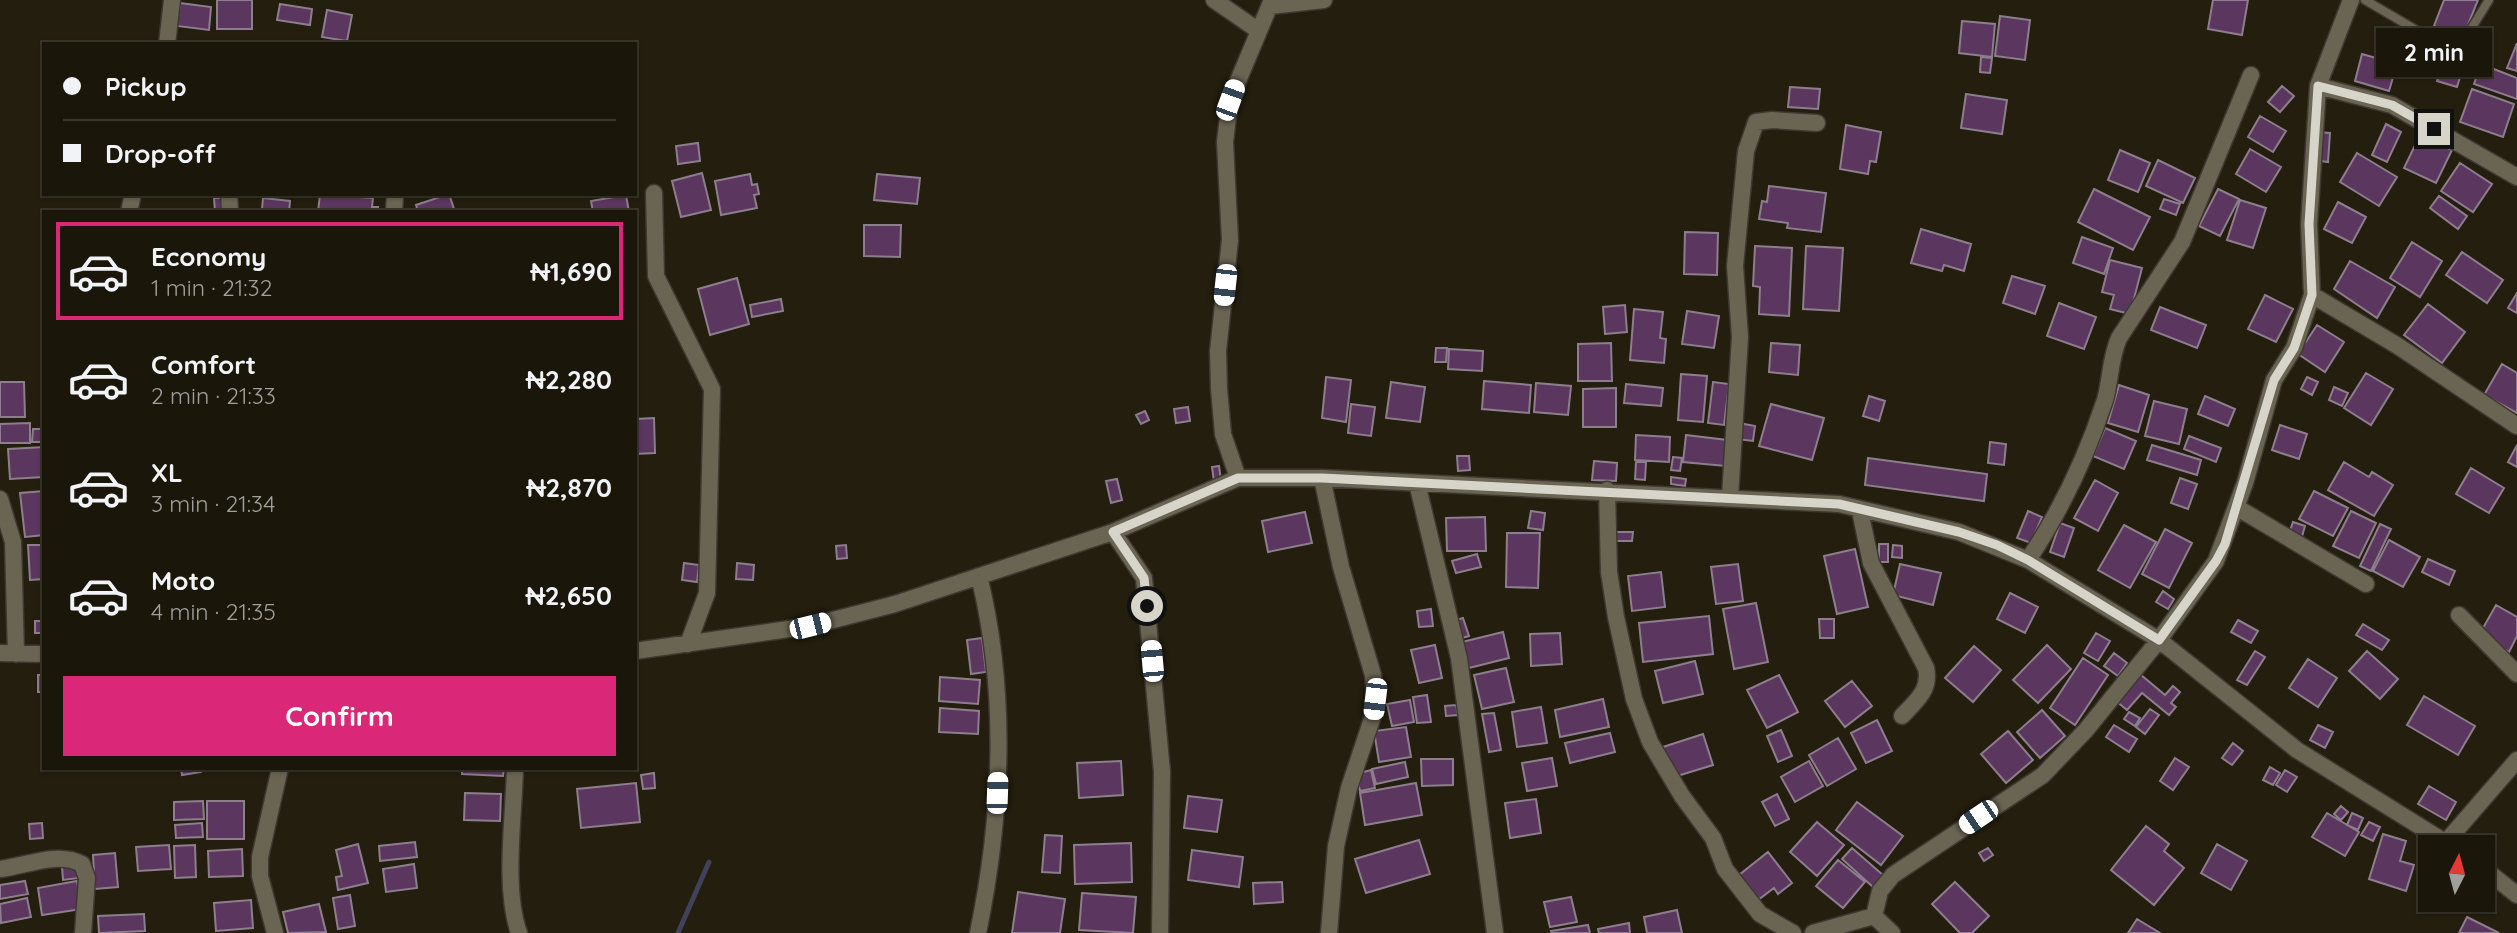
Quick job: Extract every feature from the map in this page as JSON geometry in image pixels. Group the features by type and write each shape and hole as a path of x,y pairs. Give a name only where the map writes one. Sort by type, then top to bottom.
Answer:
{"street":[{"path":"167,42 172,0"},
{"path":"1214,0 1259,31"},
{"path":"1238,478 1223,434 1218,351 1230,240 1224,142 1230,100 1271,3 1324,0"},
{"path":"1874,916 1881,891 1894,875 2042,775 2086,730 2099,709 2159,640 2216,561 2236,507 2274,380 2294,348 2312,295 2309,224 2318,86 2351,0"},
{"path":"2028,560 2058,510 2100,413 2106,397 2112,354 2119,338 2182,242 2250,75"},
{"path":"2318,86 2392,105 2517,177"},
{"path":"1730,497 1740,337 1735,266 1745,151 1756,122 1772,120 1817,123"},
{"path":"654,193 656,276 712,389 707,593 688,644"},
{"path":"2312,295 2398,346 2517,426"},
{"path":"637,651 810,626 895,604 1113,532 1238,478 1322,478 1607,490 1839,504 1959,532 2028,560 2159,640 2297,750 2434,835"},
{"path":"1322,478 1341,567 1373,675 1375,699 1372,719 1349,788 1336,846 1329,933"},
{"path":"1417,482 1459,658 1495,933"},
{"path":"1607,490 1609,572 1616,617 1634,699 1650,742 1682,796 1713,838 1725,869 1760,914 1793,933"},
{"path":"0,499 13,541 8,654 42,654"},
{"path":"2236,507 2366,584"},
{"path":"1860,511 1871,563 1926,668 1929,679 1925,691 1902,716"},
{"path":"1113,532 1144,578 1162,772 1160,933"},
{"path":"978,933 990,874 997,814 999,752 989,617 979,576"},
{"path":"2459,615 2517,674"},
{"path":"2456,835 2517,760"},
{"path":"275,933 260,876 260,857 280,770"},
{"path":"515,770 512,867 514,918 519,933"},
{"path":"0,869 71,858 82,864 87,878 83,933"},
{"path":"2496,878 2517,895"},
{"path":"1813,933 1874,916"},
{"path":"1874,916 1892,933"}],"lane":[{"path":"2365,0 2440,44 2452,48 2461,45 2488,0"}],"building":[{"path":"217,0 252,0 252,29 217,29"},
{"path":"2213,0 2248,0 2242,35 2208,29"},
{"path":"2444,0 2478,0 2463,37 2434,26"},
{"path":"180,3 211,7 209,30 177,26"},
{"path":"280,4 312,9 310,25 277,20"},
{"path":"327,10 352,15 347,41 322,37"},
{"path":"2000,16 2030,20 2025,60 1995,56"},
{"path":"1962,21 1995,24 1992,57 1959,53"},
{"path":"2517,43 2517,71 2507,68"},
{"path":"2446,52 2466,58 2457,87 2437,81"},
{"path":"2362,54 2397,64 2389,91 2355,81"},
{"path":"1981,57 1992,58 1990,73 1980,72"},
{"path":"2481,64 2517,78 2517,99 2474,84"},
{"path":"2282,86 2294,96 2280,112 2268,102"},
{"path":"1790,87 1820,89 1818,109 1788,107"},
{"path":"2472,89 2514,104 2503,137 2460,122"},
{"path":"1966,94 2007,100 2002,134 1961,128"},
{"path":"2260,116 2286,131 2273,152 2248,137"},
{"path":"2386,124 2401,132 2387,162 2372,155"},
{"path":"1846,125 1881,132 1876,162 1870,161 1868,174 1840,169"},
{"path":"2316,132 2330,133 2328,162 2313,160"},
{"path":"2420,135 2452,150 2436,183 2404,168"},
{"path":"698,143 700,161 678,164 676,146"},
{"path":"2250,149 2281,167 2266,192 2236,174"},
{"path":"2120,150 2150,163 2138,192 2108,180"},
{"path":"2357,153 2397,177 2379,206 2340,182"},
{"path":"2158,160 2195,178 2183,203 2146,186"},
{"path":"2460,163 2492,184 2473,212 2441,191"},
{"path":"702,173 711,210 681,217 672,181"},
{"path":"750,174 752,185 757,184 759,194 754,195 757,208 721,215 715,181"},
{"path":"877,174 920,178 917,204 874,200"},
{"path":"1769,186 1826,193 1821,232 1787,228 1788,223 1759,219 1762,201 1767,202"},
{"path":"2094,189 2150,217 2133,250 2078,222"},
{"path":"2218,189 2239,199 2220,236 2199,226"},
{"path":"320,196 373,198 372,207 378,207 377,210 318,210"},
{"path":"450,196 454,210 417,210 416,205"},
{"path":"626,196 629,210 593,210 591,201"},
{"path":"2439,196 2467,216 2458,229 2430,208"},
{"path":"214,198 226,198 227,210 215,210"},
{"path":"263,198 290,201 289,210 262,209"},
{"path":"2164,199 2180,204 2176,215 2160,209"},
{"path":"2240,200 2266,208 2253,248 2227,240"},
{"path":"2338,202 2366,217 2352,243 2324,229"},
{"path":"864,225 901,225 900,257 864,256"},
{"path":"1921,229 1971,244 1964,271 1944,265 1942,271 1911,263"},
{"path":"1685,232 1718,233 1717,275 1684,274"},
{"path":"2082,237 2113,248 2104,274 2073,263"},
{"path":"2412,242 2442,261 2420,297 2390,278"},
{"path":"1755,246 1792,248 1789,316 1759,314 1760,287 1753,286"},
{"path":"1806,246 1843,248 1839,311 1803,309"},
{"path":"2462,252 2503,280 2487,303 2446,275"},
{"path":"2110,260 2142,268 2130,314 2110,309 2114,295 2102,292"},
{"path":"2350,261 2395,287 2377,318 2334,289"},
{"path":"2012,276 2045,286 2035,314 2003,303"},
{"path":"737,278 749,324 710,335 698,289"},
{"path":"2517,293 2517,313 2508,308"},
{"path":"2265,295 2293,309 2276,342 2248,329"},
{"path":"781,299 783,311 752,317 750,305"},
{"path":"2059,303 2096,317 2084,349 2047,336"},
{"path":"2428,304 2465,332 2442,363 2404,335"},
{"path":"1625,305 1627,332 1605,334 1603,307"},
{"path":"2160,307 2206,325 2197,348 2151,330"},
{"path":"1634,309 1663,312 1660,338 1666,339 1664,363 1630,360"},
{"path":"1687,311 1719,316 1714,348 1682,344"},
{"path":"2317,325 2344,342 2325,372 2298,354"},
{"path":"1611,343 1612,381 1578,381 1578,344"},
{"path":"1771,343 1800,345 1798,375 1769,372"},
{"path":"1436,348 1447,348 1446,362 1435,362"},
{"path":"1449,349 1483,351 1482,371 1448,369"},
{"path":"2502,364 2517,373 2517,413 2484,395"},
{"path":"2366,373 2393,389 2371,425 2344,408"},
{"path":"1681,374 1707,376 1703,422 1678,420"},
{"path":"1326,377 1351,380 1346,422 1322,418"},
{"path":"2307,377 2318,382 2312,395 2301,389"},
{"path":"1484,381 1531,385 1529,413 1482,409"},
{"path":"0,382 24,382 25,417 0,417"},
{"path":"1391,382 1425,387 1420,422 1386,418"},
{"path":"1713,382 1729,384 1724,425 1708,423"},
{"path":"1536,383 1571,386 1568,415 1534,412"},
{"path":"1626,384 1663,388 1661,406 1624,403"},
{"path":"2119,385 2149,395 2138,432 2108,423"},
{"path":"2334,387 2348,393 2342,406 2329,400"},
{"path":"1616,388 1616,427 1583,427 1583,389"},
{"path":"1869,396 1885,401 1879,421 1863,416"},
{"path":"2205,396 2235,409 2228,426 2198,414"},
{"path":"2154,401 2187,409 2179,444 2145,436"},
{"path":"1351,404 1375,407 1371,436 1348,433"},
{"path":"1771,404 1824,418 1812,460 1759,446"},
{"path":"1188,407 1190,421 1176,423 1174,409"},
{"path":"1145,411 1149,420 1141,424 1136,415"},
{"path":"654,418 655,453 637,454 637,419"},
{"path":"30,423 30,443 0,443 0,424"},
{"path":"1739,423 1755,426 1753,441 1736,439"},
{"path":"2280,425 2307,434 2299,459 2272,450"},
{"path":"2105,428 2136,441 2124,469 2093,456"},
{"path":"33,429 42,429 42,442 32,442"},
{"path":"1636,435 1670,437 1669,462 1635,460"},
{"path":"1686,435 1727,440 1725,466 1683,462"},
{"path":"2189,436 2221,448 2216,462 2184,449"},
{"path":"1990,442 2006,444 2004,465 1988,463"},
{"path":"2152,445 2201,460 2197,475 2147,460"},
{"path":"2517,445 2517,467 2508,462"},
{"path":"42,447 42,477 10,479 8,449"},
{"path":"1457,456 1469,456 1470,470 1458,471"},
{"path":"1673,457 1682,458 1680,471 1671,470"},
{"path":"1868,458 1987,474 1984,501 1865,485"},
{"path":"1594,461 1617,463 1616,481 1592,480"},
{"path":"1636,462 1646,462 1645,480 1635,479"},
{"path":"2344,462 2369,477 2372,472 2393,485 2374,516 2328,490"},
{"path":"1219,466 1221,481 1214,482 1212,467"},
{"path":"2471,468 2504,488 2489,513 2456,494"},
{"path":"1671,477 1686,479 1685,486 1671,484"},
{"path":"2180,478 2197,484 2188,509 2171,503"},
{"path":"1117,479 1122,500 1111,503 1106,481"},
{"path":"2095,480 2118,493 2098,531 2074,518"},
{"path":"42,491 42,535 25,537 20,493"},
{"path":"2314,491 2348,508 2333,536 2299,519"},
{"path":"1531,511 1545,513 1543,530 1528,528"},
{"path":"2028,511 2042,517 2031,543 2017,538"},
{"path":"2351,511 2376,523 2359,558 2333,546"},
{"path":"1305,512 1312,543 1268,552 1262,521"},
{"path":"1485,517 1486,551 1447,551 1446,518"},
{"path":"2293,522 2305,526 2301,540 2288,536"},
{"path":"2060,523 2074,528 2064,557 2050,552"},
{"path":"2380,524 2391,529 2371,571 2360,566"},
{"path":"2124,525 2156,542 2130,588 2098,570"},
{"path":"2165,529 2192,543 2169,588 2142,574"},
{"path":"1614,532 1633,532 1632,541 1614,541"},
{"path":"1507,533 1540,533 1538,588 1506,587"},
{"path":"2389,540 2420,557 2403,587 2373,571"},
{"path":"1879,544 1888,544 1888,562 1879,562"},
{"path":"28,545 42,545 42,579 30,580"},
{"path":"846,545 847,558 837,559 836,546"},
{"path":"1893,545 1902,546 1902,558 1892,557"},
{"path":"1855,549 1868,607 1837,614 1824,556"},
{"path":"1477,554 1481,567 1456,573 1452,561"},
{"path":"2428,559 2455,571 2449,585 2422,572"},
{"path":"684,563 699,565 697,582 682,580"},
{"path":"737,563 754,565 753,580 736,579"},
{"path":"1738,564 1743,601 1716,604 1711,567"},
{"path":"1900,564 1941,573 1933,605 1893,595"},
{"path":"1661,572 1665,607 1632,611 1628,576"},
{"path":"2163,591 2174,599 2168,609 2156,602"},
{"path":"2010,593 2038,607 2025,633 1997,619"},
{"path":"1756,603 1768,662 1734,669 1723,609"},
{"path":"2496,605 2517,617 2517,636 2509,652 2479,635"},
{"path":"1431,609 1433,626 1419,627 1417,611"},
{"path":"1709,616 1713,654 1643,662 1639,623"},
{"path":"1463,618 1469,636 1455,640 1449,622"},
{"path":"1819,619 1834,619 1834,638 1820,638"},
{"path":"2238,620 2258,631 2251,643 2231,632"},
{"path":"35,621 42,621 42,633 35,633"},
{"path":"2363,624 2389,640 2382,650 2356,635"},
{"path":"1503,632 1509,658 1465,669 1458,643"},
{"path":"1560,633 1562,664 1531,666 1530,634"},
{"path":"2096,633 2110,641 2098,661 2084,653"},
{"path":"982,638 986,672 971,674 967,640"},
{"path":"1435,645 1442,678 1419,683 1411,650"},
{"path":"2047,645 2071,669 2038,703 2013,680"},
{"path":"1974,646 2001,670 1973,702 1945,678"},
{"path":"2255,651 2265,657 2247,685 2237,680"},
{"path":"2367,651 2398,679 2380,699 2349,671"},
{"path":"2114,653 2127,663 2118,676 2104,666"},
{"path":"2083,658 2108,675 2075,725 2050,708"},
{"path":"2308,659 2337,678 2318,707 2289,688"},
{"path":"1695,661 1703,694 1663,703 1655,671"},
{"path":"1506,668 1514,702 1482,709 1474,675"},
{"path":"2140,674 2165,695 2173,686 2180,692 2171,703 2176,707 2169,715 2142,693 2127,710 2116,701"},
{"path":"38,675 42,675 42,692 38,692"},
{"path":"1779,675 1798,712 1767,728 1747,690"},
{"path":"940,677 980,680 978,704 939,701"},
{"path":"1852,681 1872,706 1845,727 1825,701"},
{"path":"1427,695 1431,722 1417,723 1413,697"},
{"path":"2424,696 2475,726 2458,755 2407,725"},
{"path":"1603,699 1609,727 1560,737 1555,710"},
{"path":"1410,700 1414,722 1392,726 1387,704"},
{"path":"1456,705 1458,715 1446,716 1445,706"},
{"path":"1541,707 1547,743 1517,747 1512,712"},
{"path":"940,708 979,711 978,734 939,732"},
{"path":"2150,709 2159,715 2145,734 2136,727"},
{"path":"2042,710 2065,736 2040,758 2017,732"},
{"path":"2129,712 2140,718 2135,726 2124,719"},
{"path":"1494,713 1501,750 1489,752 1482,714"},
{"path":"1877,720 1892,751 1866,763 1851,733"},
{"path":"2114,725 2137,739 2129,752 2106,737"},
{"path":"2318,725 2333,732 2325,748 2310,740"},
{"path":"1406,727 1411,757 1379,762 1374,731"},
{"path":"1781,730 1792,756 1778,762 1767,736"},
{"path":"2008,731 2033,760 2006,783 1981,754"},
{"path":"1610,733 1615,752 1570,763 1565,743"},
{"path":"1703,734 1713,765 1674,777 1663,747"},
{"path":"1838,738 1856,769 1827,786 1809,755"},
{"path":"2233,743 2243,751 2232,765 2222,758"},
{"path":"1552,758 1557,786 1527,791 1522,763"},
{"path":"2175,758 2189,767 2173,790 2160,781"},
{"path":"1421,759 1453,759 1453,785 1422,786"},
{"path":"1121,761 1123,795 1079,798 1077,763"},
{"path":"1809,761 1823,786 1795,802 1781,777"},
{"path":"1405,762 1408,777 1376,784 1372,769"},
{"path":"2270,767 2280,773 2273,785 2263,780"},
{"path":"181,770 201,772 182,775"},
{"path":"462,770 504,770 503,776 462,774"},
{"path":"1371,770 1375,788 1360,791 1356,774"},
{"path":"2285,770 2297,777 2287,792 2276,785"},
{"path":"654,773 655,788 643,789 641,775"},
{"path":"636,783 640,822 581,828 577,789"},
{"path":"1416,783 1422,815 1365,825 1360,793"},
{"path":"2429,786 2456,802 2446,820 2418,804"},
{"path":"465,793 501,794 500,821 464,820"},
{"path":"1777,794 1789,819 1775,826 1762,802"},
{"path":"1188,796 1222,800 1217,832 1184,828"},
{"path":"1536,799 1541,833 1510,838 1505,803"},
{"path":"203,801 204,819 174,820 174,802"},
{"path":"207,801 244,801 244,839 207,839"},
{"path":"1857,802 1903,836 1881,865 1836,830"},
{"path":"2341,806 2348,812 2341,820 2334,814"},
{"path":"2327,813 2359,832 2345,856 2312,837"},
{"path":"2352,813 2363,818 2358,830 2347,825"},
{"path":"1817,822 1844,845 1817,876 1790,852"},
{"path":"2369,822 2380,827 2373,841 2361,835"},
{"path":"42,823 43,838 30,839 29,824"},
{"path":"202,823 203,837 176,838 175,825"},
{"path":"2146,826 2169,844 2164,851 2184,868 2154,905 2111,870"},
{"path":"2383,834 2406,841 2400,861 2414,865 2406,891 2369,879"},
{"path":"1045,835 1062,836 1060,873 1042,872"},
{"path":"1419,840 1430,874 1366,893 1355,859"},
{"path":"415,842 417,857 380,861 379,846"},
{"path":"1131,843 1132,882 1075,884 1074,845"},
{"path":"358,844 368,883 338,890 336,877 342,876 336,850"},
{"path":"2217,844 2247,861 2231,890 2201,873"},
{"path":"169,845 171,869 138,871 136,847"},
{"path":"195,845 196,877 175,878 174,846"},
{"path":"1852,848 1883,875 1873,887 1842,859"},
{"path":"1988,848 1993,855 1984,861 1979,853"},
{"path":"242,849 243,876 209,877 208,851"},
{"path":"1192,850 1243,857 1239,887 1188,880"},
{"path":"1768,852 1792,883 1778,894 1774,888 1758,900 1739,875"},
{"path":"115,853 118,887 95,889 93,855"},
{"path":"1838,860 1865,882 1843,908 1816,886"},
{"path":"414,864 417,888 386,892 383,869"},
{"path":"77,866 79,878 63,880 62,867"},
{"path":"25,881 28,894 0,899 0,885"},
{"path":"77,881 82,909 42,915 38,888"},
{"path":"1282,882 1283,902 1254,904 1253,883"},
{"path":"1955,882 1989,916 1972,933 1960,933 1932,904"},
{"path":"1018,892 1065,899 1060,933 1012,933"},
{"path":"1082,893 1136,897 1133,933 1079,930"},
{"path":"350,895 355,926 338,929 333,898"},
{"path":"1571,897 1577,922 1550,927 1544,902"},
{"path":"27,898 31,917 1,923 0,904"},
{"path":"251,900 253,928 216,931 214,903"},
{"path":"319,904 326,932 288,933 283,912"},
{"path":"1677,910 1682,933 1647,933 1644,917"},
{"path":"144,914 145,931 99,933 98,916"},
{"path":"2467,917 2499,933 2459,933"},
{"path":"2137,919 2160,933 2128,933"},
{"path":"1629,923 1630,933 1599,933 1598,929"},
{"path":"1588,925 1590,933 1551,931"}],"waterway":[{"path":"678,933 709,862"}],"route":[{"path":"1147,606 1144,578 1113,532 1238,478 1322,478 1607,490 1839,504 1959,532 1997,545 2028,560 2159,640 2216,561 2225,544 2274,380 2294,348 2312,295 2309,224 2314,111 2318,86 2392,105 2434,129"}]}
